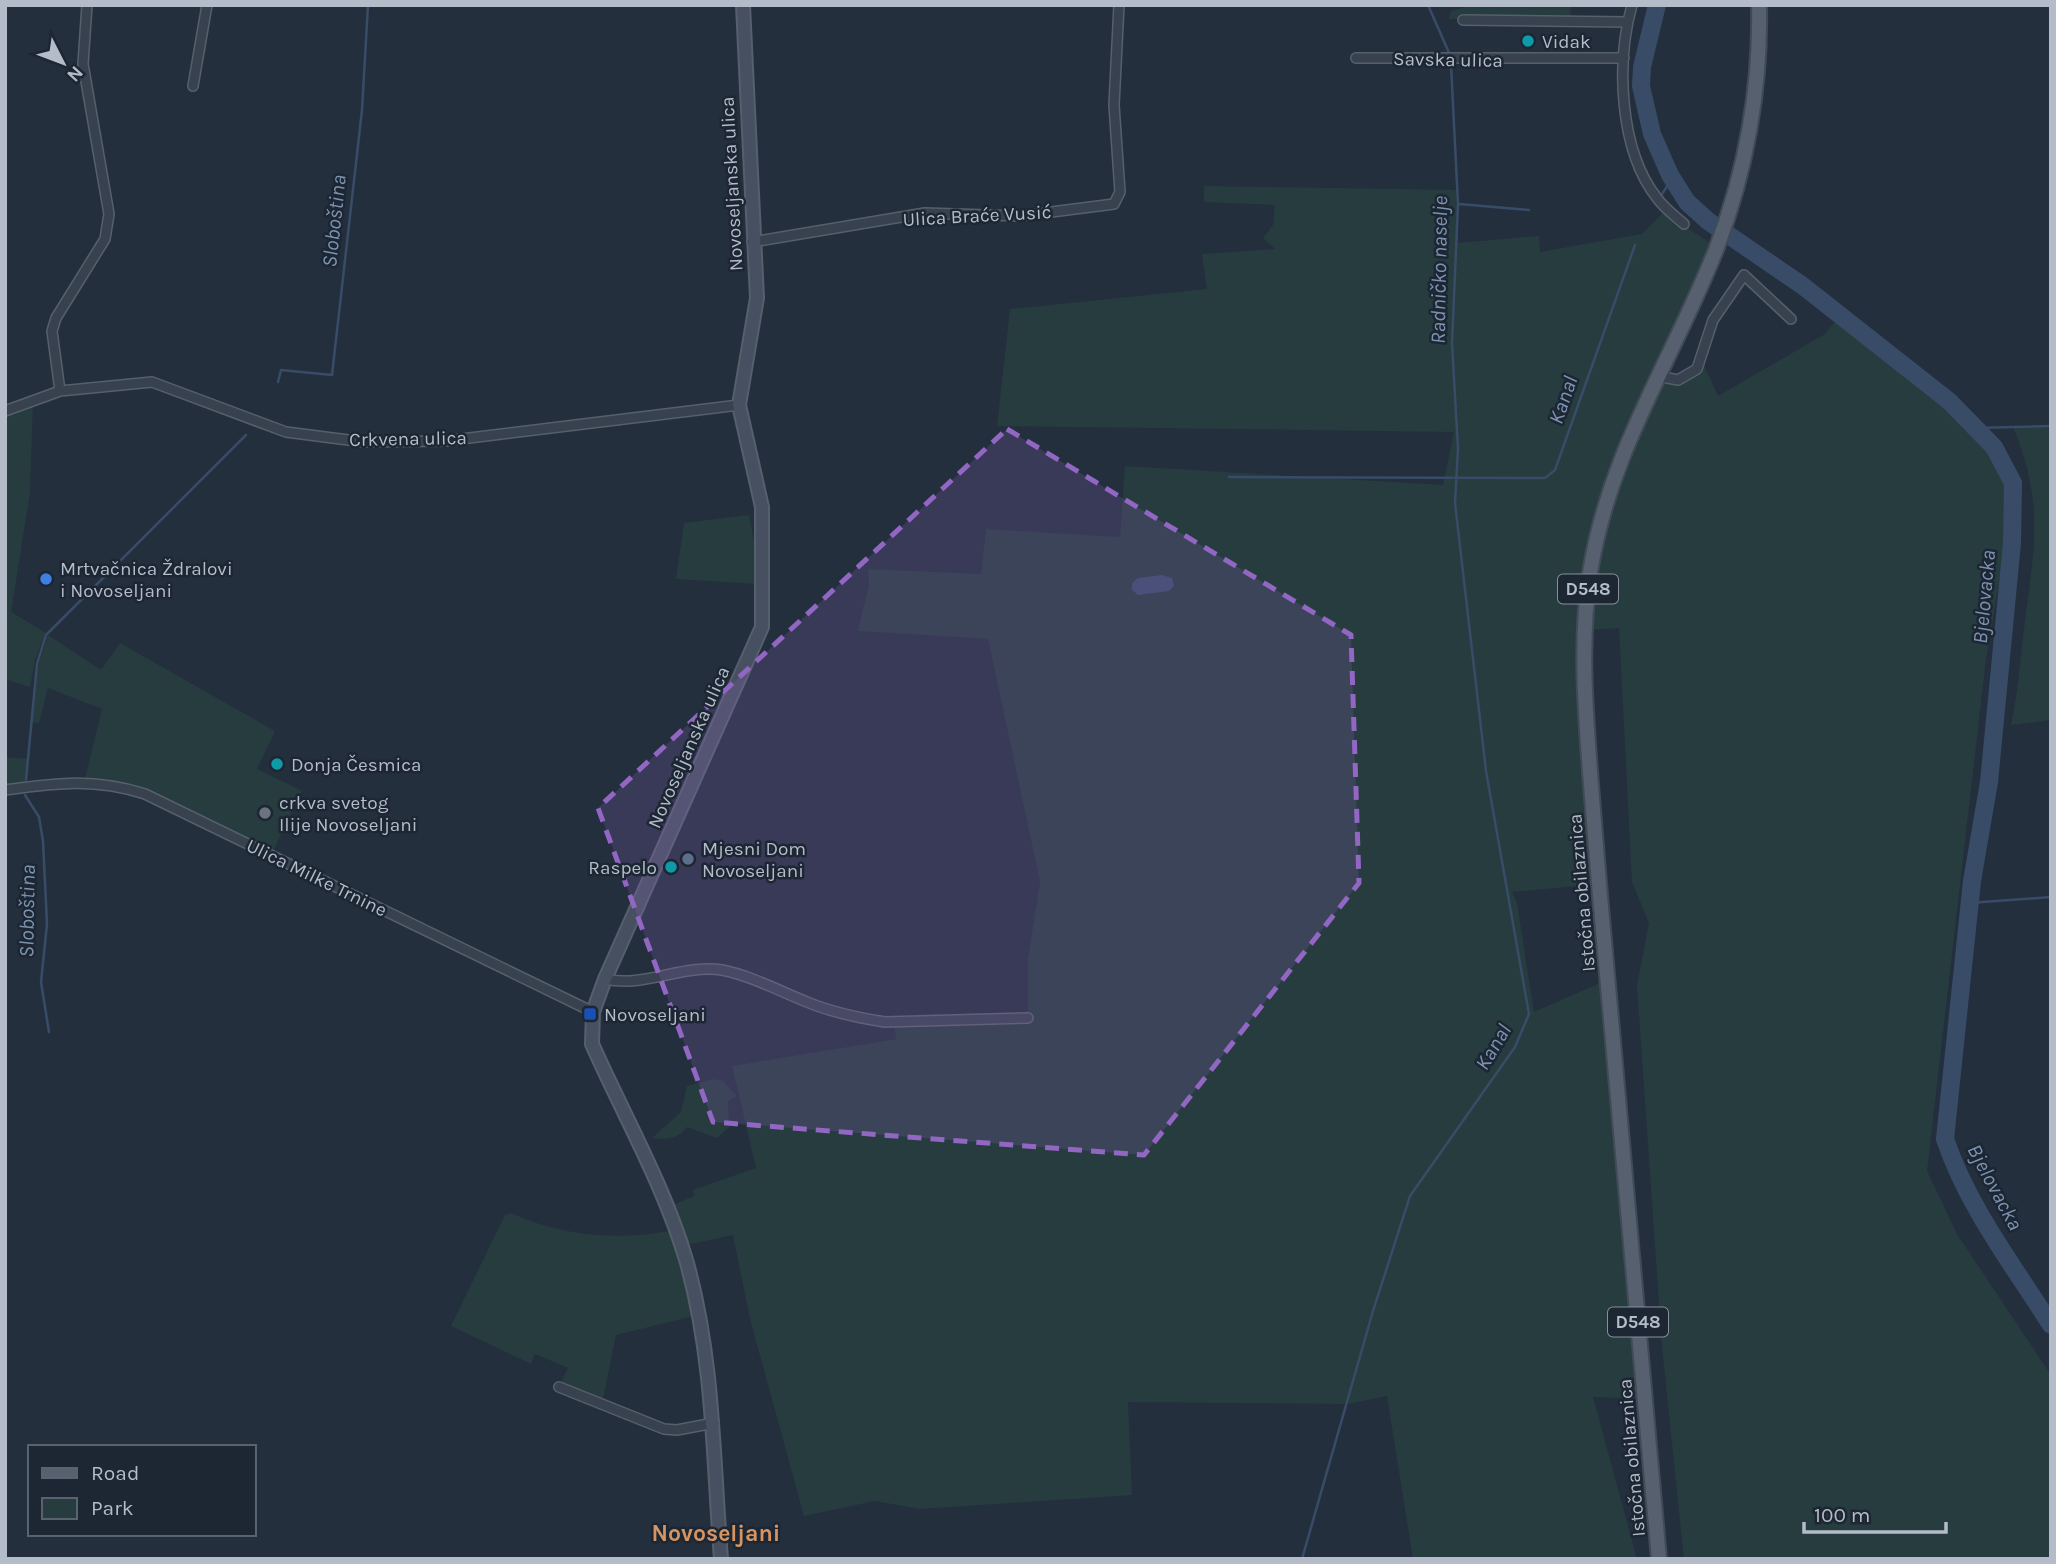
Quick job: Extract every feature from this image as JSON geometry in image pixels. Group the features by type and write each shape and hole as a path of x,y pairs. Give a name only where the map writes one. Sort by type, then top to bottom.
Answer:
{"main road":[{"name":"Novoseljanska ulica","path":"721,1559 709,1363 687,1264 665,1202 592,1044 593,1012 605,979 762,627 762,507 739,405 757,298 752,243 743,5"},
{"name":"Istočna obilaznica","path":"1659,1559 1598,884 1584,685 1584,630 1590,575 1601,516 1618,463 1717,247 1738,180 1756,86 1759,5"}],"street":[{"path":"60,391 52,331 56,318 105,239 109,214 83,64 87,5"},
{"path":"193,86 207,5"},
{"name":"Ulica Braće Vusić","path":"752,243 925,213 1020,216 1107,205 1119,200 1114,105 1119,5"},
{"path":"1632,5 1627,22 1623,107 1639,162 1657,199 1684,224"},
{"path":"1462,20 1627,22"},
{"name":"Savska ulica","path":"1356,58 1624,58"},
{"path":"1657,376 1678,380 1697,369 1713,320 1744,275 1791,319"},
{"name":"Crkvena ulica","path":"5,411 60,391 152,382 286,432 364,442 445,440 739,405"},
{"name":"Ulica Milke Trnine","path":"5,790 110,783 145,794 593,1012"},
{"path":"605,979 619,982 671,972 720,970 747,977 811,1004 862,1019 885,1022 1028,1018"},
{"path":"559,1387 664,1429 677,1430 714,1423"}],"highlighted area":[{"path":"1007,429 1351,635 1359,883 1144,1155 713,1122 598,808"}],"green space":[{"path":"1473,5 1570,5 1571,21 1449,19 1451,11"},
{"path":"1204,186 1457,190 1458,243 1539,236 1540,252 1642,234 1663,213 1717,247 1656,379 1675,384 1698,373 1702,361 1718,396 1825,334 1840,315 1957,406 1996,448 2008,468 2013,500 1986,659 1927,1171 1957,1234 2051,1375 2051,1559 1684,1559 1662,1347 1637,985 1649,923 1632,882 1619,628 1587,630 1598,884 1512,892 1517,903 1534,1012 1607,980 1645,1399 1593,1397 1637,1559 1413,1559 1387,1396 1348,1404 1128,1402 1132,1495 920,1509 875,1501 804,1516 750,1319 733,1235 686,1245 673,1205 694,1196 693,1190 756,1168 732,1066 896,1039 894,1022 1028,1017 1028,959 1040,882 988,639 858,631 869,584 868,569 981,574 986,529 1120,537 1125,466 1443,485 1454,432 997,426 1010,309 1207,289 1202,254 1275,249 1263,238 1273,225 1275,205 1204,202"},
{"path":"33,400 30,493 11,612 46,633 35,660 30,687 5,679 5,411"},
{"path":"2051,426 2051,720 2011,725 2031,575 2034,527 2030,479 2013,427"},
{"path":"749,515 759,568 757,584 676,579 684,523"},
{"path":"48,635 101,670 120,643 275,731 257,769 302,791 271,855 145,794 84,783 102,709 48,688 39,723 32,722 38,666"},
{"path":"5,757 28,759 25,787 5,789"},
{"path":"714,1079 723,1081 737,1096 728,1101 729,1127 717,1138 687,1127 672,1138 652,1138 681,1112 687,1086"},
{"path":"511,1213 551,1227 592,1235 633,1235 675,1230 698,1315 616,1335 602,1404 559,1387 568,1368 535,1354 531,1364 451,1326 505,1215"}],"water":[{"path":"1162,575 1172,578 1174,586 1169,591 1138,595 1132,590 1132,583 1138,578"}],"waterway":[{"name":"Sloboština","path":"278,382 281,370 332,375 362,110 368,5"},
{"name":"Radničko naselje","path":"1428,5 1450,55"},
{"name":"Bjelovacka","path":"1657,5 1642,67 1641,86 1652,134 1670,175 1687,202 1708,221 1803,286 1949,401 1994,447 2013,483 2012,543 1989,782 1972,881 1945,1139 1979,1212 2051,1325"},
{"name":"Kanal","path":"1302,1559 1373,1311 1410,1196 1515,1047 1529,1014 1486,771 1455,503 1458,449 1452,343 1458,204 1451,65"},
{"path":"1662,194 1672,179"},
{"path":"1459,204 1529,210"},
{"name":"Kanal","path":"1229,477 1545,478 1555,470 1635,245"},
{"path":"1976,428 2051,426"},
{"name":"Sloboština","path":"26,780 37,664 46,635 246,435"},
{"name":"Sloboština","path":"25,795 39,817 43,841 47,924 41,982 49,1032"},
{"path":"1969,903 2051,897"}],"place":[{"name":"Vidak","path":"1528,41"},
{"name":"Mrtvačnica Ždralovi i Novoseljani","path":"46,579"},
{"name":"Donja Česmica","path":"277,764"},
{"name":"crkva svetog Ilije Novoseljani","path":"265,813"},
{"name":"Mjesni Dom Novoseljani","path":"688,859"},
{"name":"Raspelo","path":"671,867"},
{"name":"Novoseljani","path":"590,1014"}],"district":[{"name":"Novoseljani","path":"716,1533"}]}
